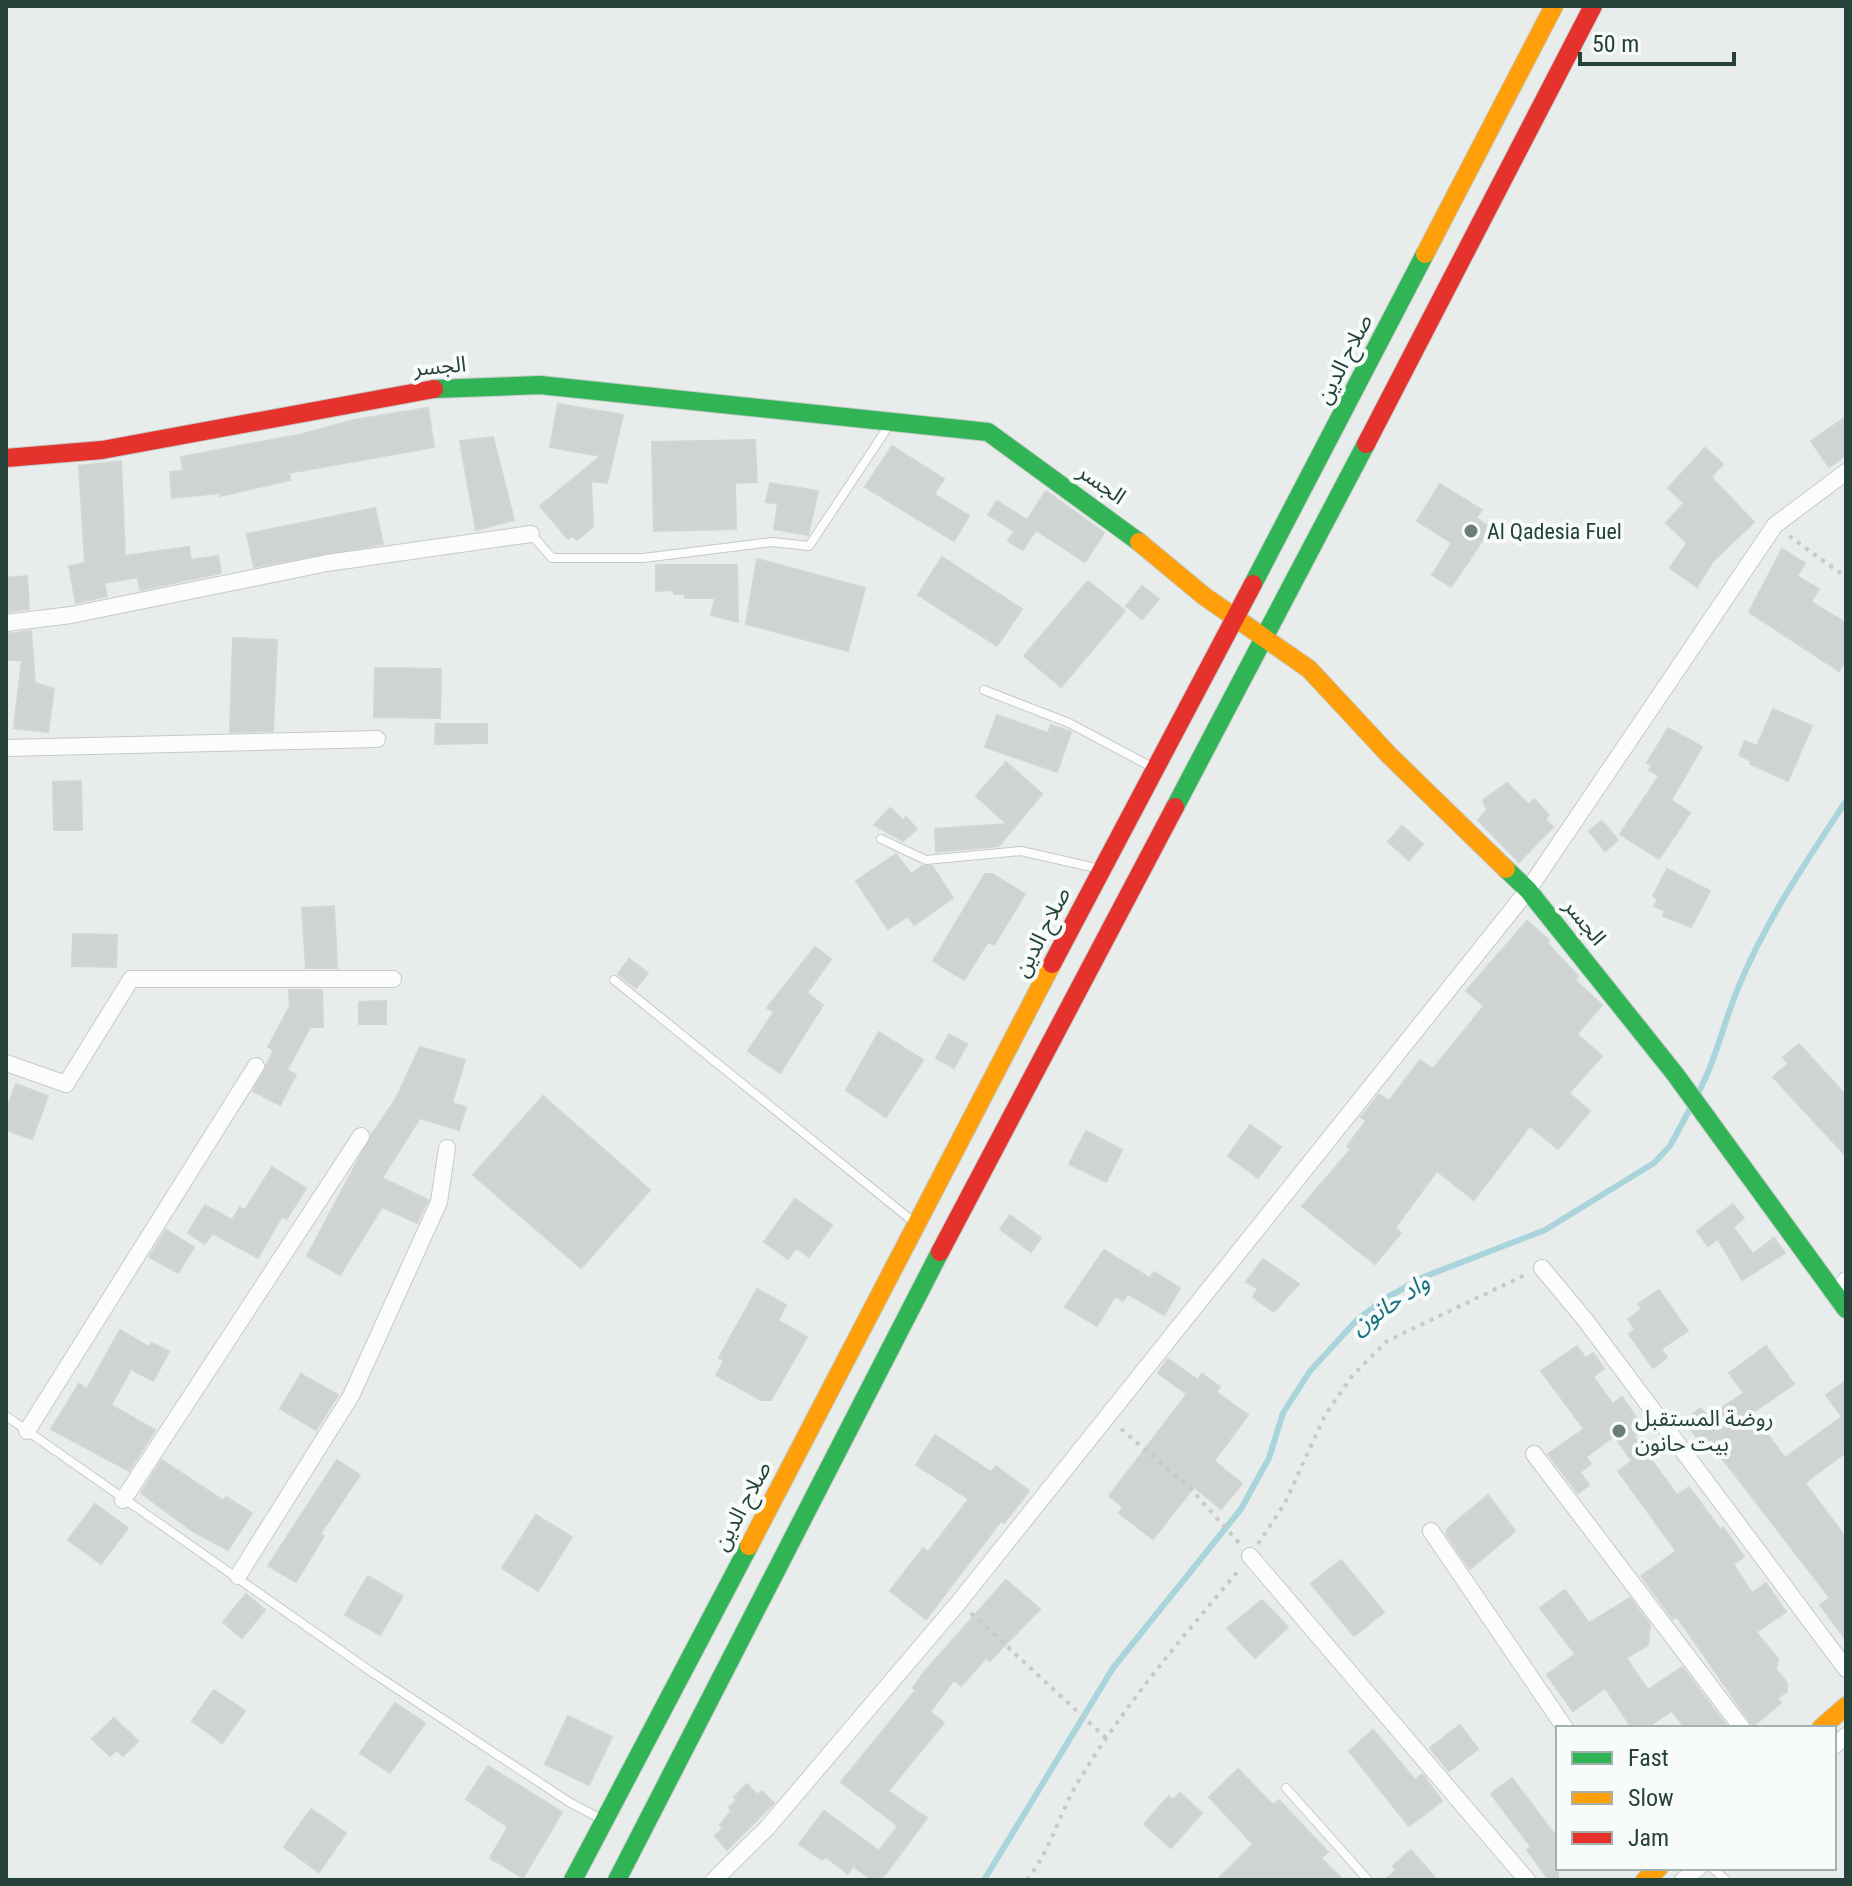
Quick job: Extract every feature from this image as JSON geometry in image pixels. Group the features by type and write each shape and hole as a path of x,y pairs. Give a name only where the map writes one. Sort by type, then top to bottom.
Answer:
{"main road":[{"name":"صلاح الدين","path":"573,1880 919,1226 1101,869 1298,499 1554,6"},
{"path":"617,1880 884,1358 1265,638 1593,6"},
{"name":"الجسر","path":"6,458 102,450 427,389 540,385 988,432 1309,669 1389,755 1528,890 1675,1074 1842,1294"},
{"path":"1823,1726 1846,1706"}],"street":[{"path":"714,1880 767,1828 959,1602 1528,890 1775,525 1846,472"},
{"path":"6,623 71,615 327,563 531,534"},
{"path":"6,748 377,739"},
{"path":"6,1063 66,1084 131,979 393,979"},
{"path":"27,1431 256,1066"},
{"path":"123,1500 361,1136"},
{"path":"238,1576 351,1396 439,1202 447,1148"},
{"path":"1542,1268 1595,1333 1846,1669"},
{"path":"1534,1454 1740,1726"},
{"path":"1431,1531 1564,1726"},
{"path":"1250,1556 1527,1880"}],"lane":[{"path":"531,534 552,558 643,558 772,542 809,546 890,423"},
{"path":"984,690 1069,723 1154,768"},
{"path":"881,839 926,860 1021,851 1101,869"},
{"path":"614,980 919,1226"},
{"path":"6,1416 373,1673 569,1802 603,1820"},
{"path":"1286,1788 1368,1880"}],"path":[{"path":"1775,525 1846,577"},
{"path":"1107,1417 1189,1487 1250,1556"},
{"path":"959,1602 1107,1739"}],"building":[{"path":"558,404 623,415 607,483 591,481 593,527 577,540 573,536 568,539 540,506 601,456 550,447"},
{"path":"428,408 434,447 289,473 290,480 220,496 220,493 172,498 170,472 183,471 181,457 303,434 354,420"},
{"path":"1846,417 1846,455 1829,467 1811,441"},
{"path":"493,437 514,520 476,530 460,441"},
{"path":"755,440 757,482 735,483 736,529 654,531 652,442"},
{"path":"892,446 944,479 934,494 969,516 954,541 865,487"},
{"path":"1705,448 1723,464 1711,477 1754,522 1713,561 1697,587 1670,568 1687,543 1666,523 1684,503 1668,488"},
{"path":"121,461 125,556 189,547 191,560 218,556 221,573 140,590 138,577 104,583 107,596 76,603 69,566 85,563 79,466"},
{"path":"770,483 818,491 808,535 774,529 778,504 766,502"},
{"path":"1440,484 1482,510 1476,518 1491,528 1451,587 1432,575 1452,543 1417,521"},
{"path":"1046,491 1104,533 1085,562 1036,530 1023,550 1008,541 1014,531 988,515 997,501 1027,520"},
{"path":"375,508 383,544 254,567 247,534"},
{"path":"1782,549 1805,563 1797,576 1819,589 1811,602 1846,623 1846,660 1839,671 1749,612"},
{"path":"942,557 1022,609 997,646 918,595"},
{"path":"757,559 865,588 848,651 746,624"},
{"path":"656,565 737,565 738,622 711,615 715,598 685,598 685,594 674,594 674,590 656,591"},
{"path":"27,576 29,609 6,612 6,578"},
{"path":"1088,581 1125,611 1061,687 1024,656"},
{"path":"1142,586 1159,599 1142,619 1126,606"},
{"path":"31,631 35,683 54,689 48,732 14,728 22,660 6,660 6,634"},
{"path":"233,638 277,640 273,731 230,732"},
{"path":"375,668 441,669 440,718 374,717"},
{"path":"1773,709 1812,726 1788,781 1750,764 1751,761 1739,755 1745,741 1757,746"},
{"path":"997,715 1048,733 1051,725 1071,732 1057,772 985,747"},
{"path":"436,724 487,724 487,743 435,744"},
{"path":"1668,728 1702,747 1671,800 1690,813 1659,859 1620,834 1659,776 1649,770 1652,765 1647,763"},
{"path":"1006,762 1042,794 999,846 936,852 935,829 1007,824 976,796"},
{"path":"81,781 82,830 54,830 53,782"},
{"path":"1507,783 1529,805 1534,799 1549,815 1545,819 1553,827 1519,862 1478,820 1487,810 1483,800"},
{"path":"890,808 903,820 906,817 917,829 903,841 874,825"},
{"path":"1602,821 1618,840 1605,851 1589,831"},
{"path":"1402,826 1423,844 1409,860 1388,842"},
{"path":"896,854 911,874 922,866 932,866 953,898 914,925 908,916 888,929 856,881"},
{"path":"1667,869 1710,891 1691,927 1663,916 1665,911 1654,906 1658,899 1653,896"},
{"path":"985,874 992,874 1025,894 994,945 988,942 964,980 933,961"},
{"path":"334,906 337,968 306,968 302,908"},
{"path":"1527,921 1549,940 1547,943 1578,976 1575,980 1602,1005 1577,1034 1602,1056 1569,1093 1590,1111 1558,1149 1530,1126 1474,1200 1437,1171 1395,1228 1401,1233 1375,1264 1302,1206 1351,1149 1347,1146 1366,1121 1361,1117 1379,1094 1389,1101 1420,1060 1433,1069 1484,1006 1466,991"},
{"path":"73,934 117,935 116,967 72,966"},
{"path":"815,947 831,959 807,993 823,1005 780,1073 748,1051 774,1012 767,1008"},
{"path":"629,959 648,973 636,988 618,974"},
{"path":"289,990 322,990 323,1027 310,1027 287,1070 296,1075 280,1105 253,1091 274,1050 268,1047 290,1006"},
{"path":"386,1001 386,1024 359,1024 359,1002"},
{"path":"879,1032 923,1060 886,1117 846,1090"},
{"path":"949,1034 967,1044 954,1068 936,1058"},
{"path":"1799,1044 1846,1096 1846,1156 1773,1077 1788,1064 1783,1057"},
{"path":"420,1047 465,1060 452,1103 466,1107 459,1130 420,1118 382,1178 428,1200 417,1223 382,1207 340,1275 307,1256 372,1134 397,1097"},
{"path":"16,1084 48,1096 32,1139 6,1130 6,1111"},
{"path":"543,1096 650,1190 581,1268 473,1175"},
{"path":"1250,1125 1281,1147 1258,1178 1228,1156"},
{"path":"1086,1131 1122,1150 1106,1182 1069,1164"},
{"path":"272,1167 306,1188 287,1219 282,1216 258,1258 212,1233 205,1244 188,1233 205,1205 232,1220 240,1207 245,1210"},
{"path":"795,1199 832,1225 809,1257 796,1248 788,1259 764,1242"},
{"path":"1733,1204 1744,1218 1733,1227 1753,1254 1774,1238 1785,1253 1742,1280 1718,1239 1708,1246 1697,1231"},
{"path":"1010,1215 1041,1238 1031,1252 1000,1229"},
{"path":"166,1230 194,1247 178,1273 149,1257"},
{"path":"1104,1250 1150,1278 1154,1272 1180,1288 1164,1315 1128,1294 1123,1301 1115,1296 1097,1326 1065,1307"},
{"path":"1263,1259 1299,1284 1274,1312 1253,1297 1258,1289 1246,1282"},
{"path":"757,1289 786,1305 778,1320 807,1337 771,1400 761,1400 716,1375 724,1361 719,1358"},
{"path":"1659,1290 1688,1331 1661,1349 1667,1357 1653,1368 1629,1334 1635,1329 1628,1319 1642,1309 1638,1304"},
{"path":"120,1330 149,1347 152,1343 169,1352 153,1381 131,1369 111,1405 155,1430 129,1471 51,1429 79,1384 87,1389"},
{"path":"1577,1346 1586,1358 1593,1353 1604,1369 1593,1377 1613,1404 1622,1397 1640,1423 1633,1428 1637,1434 1634,1436 1677,1495 1689,1487 1720,1529 1723,1527 1744,1557 1733,1564 1752,1593 1766,1583 1786,1612 1756,1632 1778,1659 1776,1669 1787,1683 1787,1691 1778,1698 1781,1703 1753,1726 1677,1617 1673,1619 1641,1576 1676,1551 1618,1471 1632,1461 1614,1436 1586,1457 1591,1464 1580,1472 1589,1485 1578,1493 1548,1454 1584,1429 1541,1371"},
{"path":"1766,1346 1794,1384 1752,1413 1785,1458 1842,1417 1826,1395 1846,1381 1846,1452 1805,1483 1846,1538 1846,1640 1820,1605 1830,1598 1714,1448 1708,1453 1684,1420 1701,1408 1708,1417 1744,1393 1729,1373"},
{"path":"1168,1359 1198,1380 1202,1374 1220,1387 1216,1392 1248,1415 1214,1461 1242,1484 1221,1509 1194,1487 1153,1539 1119,1513 1123,1507 1109,1496 1187,1394 1158,1373"},
{"path":"301,1374 338,1395 316,1430 280,1409"},
{"path":"935,1435 991,1472 996,1466 1029,1491 1004,1523 1001,1521 926,1619 890,1591 923,1548 928,1552 969,1499 916,1465"},
{"path":"162,1460 224,1501 226,1497 252,1513 228,1550 194,1532 141,1493"},
{"path":"337,1460 360,1475 320,1534 324,1536 296,1582 268,1566"},
{"path":"1488,1495 1515,1531 1470,1569 1446,1534 1447,1529"},
{"path":"95,1504 128,1528 101,1564 68,1540"},
{"path":"536,1515 572,1537 538,1591 502,1568"},
{"path":"1341,1560 1384,1612 1354,1636 1311,1584"},
{"path":"368,1576 403,1596 380,1635 345,1615"},
{"path":"1006,1580 1040,1609 990,1661 986,1658 961,1686 954,1680 930,1712 944,1723 888,1791 927,1818 881,1880 872,1880 853,1866 848,1874 826,1857 822,1860 799,1844 824,1811 879,1851 898,1826 841,1782 916,1690 913,1688 924,1672"},
{"path":"1565,1590 1589,1623 1630,1598 1650,1625 1648,1645 1626,1658 1648,1690 1682,1667 1726,1726 1683,1726 1672,1711 1649,1726 1631,1726 1605,1688 1573,1711 1547,1675 1575,1654 1540,1608"},
{"path":"246,1594 265,1610 242,1638 223,1622"},
{"path":"1262,1600 1288,1627 1255,1658 1227,1628"},
{"path":"214,1690 245,1711 222,1743 192,1721"},
{"path":"395,1703 425,1723 390,1773 360,1753"},
{"path":"568,1716 612,1737 589,1785 545,1764"},
{"path":"114,1718 138,1741 123,1756 117,1750 110,1756 92,1739"},
{"path":"1460,1725 1478,1749 1449,1771 1430,1748"},
{"path":"1373,1730 1415,1780 1422,1774 1442,1801 1409,1826 1349,1751"},
{"path":"488,1766 562,1812 523,1878 490,1858 508,1827 466,1799"},
{"path":"1238,1769 1273,1805 1279,1800 1328,1852 1321,1858 1343,1880 1217,1880 1253,1844 1209,1797"},
{"path":"1512,1778 1556,1836 1558,1880 1549,1880 1527,1850 1531,1847 1491,1794"},
{"path":"747,1784 757,1795 762,1791 774,1803 727,1850 715,1836 723,1828 720,1825 731,1811 729,1808 737,1800 734,1797"},
{"path":"1180,1793 1202,1813 1171,1848 1144,1824 1169,1796 1173,1800"},
{"path":"311,1809 346,1833 319,1872 284,1847"},
{"path":"1411,1850 1437,1880 1385,1880 1396,1870 1393,1866"}],"waterway":[{"name":"واد حانون","path":"1697,1095 1735,995 1763,934 1846,801"},
{"name":"واد حانون","path":"984,1880 1113,1668 1241,1509 1269,1458 1283,1413 1310,1371 1356,1321 1386,1298 1426,1276 1545,1230 1654,1163 1670,1146 1692,1105"}],"traffic: fast":[{"path":"1253,584 1425,254"},
{"path":"434,389 540,385 988,432 1139,542"},
{"path":"1175,807 1366,444"},
{"path":"1506,869 1528,890 1675,1074 1846,1309"},
{"path":"617,1880 940,1252"},
{"path":"573,1880 749,1546"}],"traffic: slow":[{"path":"1425,254 1554,6"},
{"path":"1139,542 1204,596 1309,669 1389,755 1506,869"},
{"path":"749,1546 1052,964"},
{"path":"1823,1726 1846,1706"},
{"path":"1645,1880 1657,1870"}],"traffic: jam":[{"path":"1366,444 1593,6"},
{"path":"6,458 102,450 434,389"},
{"path":"1052,964 1253,584"},
{"path":"940,1252 1175,807"}],"place":[{"name":"Al Qadesia Fuel","path":"1471,531"},
{"name":"روضة المستقبل بيت حانون","path":"1619,1431"}]}
